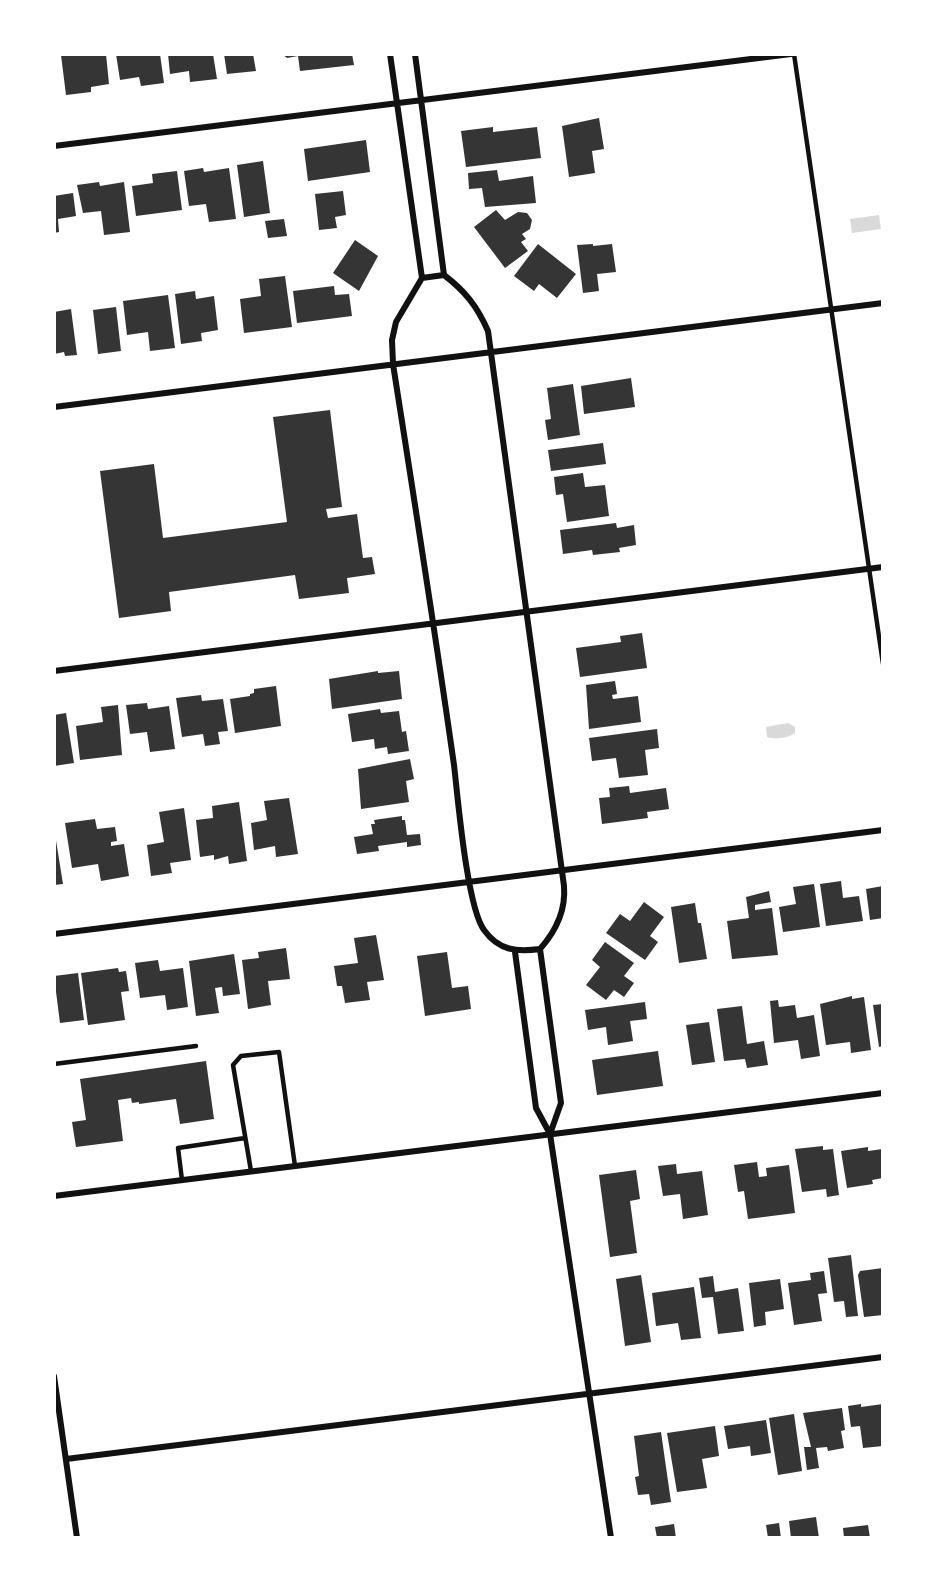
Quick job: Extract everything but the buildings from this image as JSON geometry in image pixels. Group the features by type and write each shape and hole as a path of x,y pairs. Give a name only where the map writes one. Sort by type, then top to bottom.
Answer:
{"street":[{"path":"390,54 422,278 396,322 392,340 393,364 434,623 469,882 483,929 496,943 515,952 540,949 552,935 561,915 565,892 563,870 488,331 478,309 464,290 444,274 416,54"},
{"path":"54,146 793,54"},
{"path":"422,278 444,274"},
{"path":"54,407 883,303"},
{"path":"54,671 883,567"},
{"path":"54,934 883,830"},
{"path":"540,949 561,1103 550,1134"},
{"path":"515,952 536,1108 550,1134 611,1538"},
{"path":"54,1196 883,1093"},
{"path":"66,1459 883,1357"},
{"path":"54,1376 77,1538"}],"lane":[{"path":"793,54 883,664"},
{"path":"54,1065 196,1046"},
{"path":"251,1171 233,1065 241,1056 279,1052 295,1166"},
{"path":"182,1180 178,1148 245,1138"}],"shaded area":[{"path":"879,215 881,229 852,233 850,219"},
{"path":"788,723 795,727 795,733 781,738 767,737 766,727"}]}
